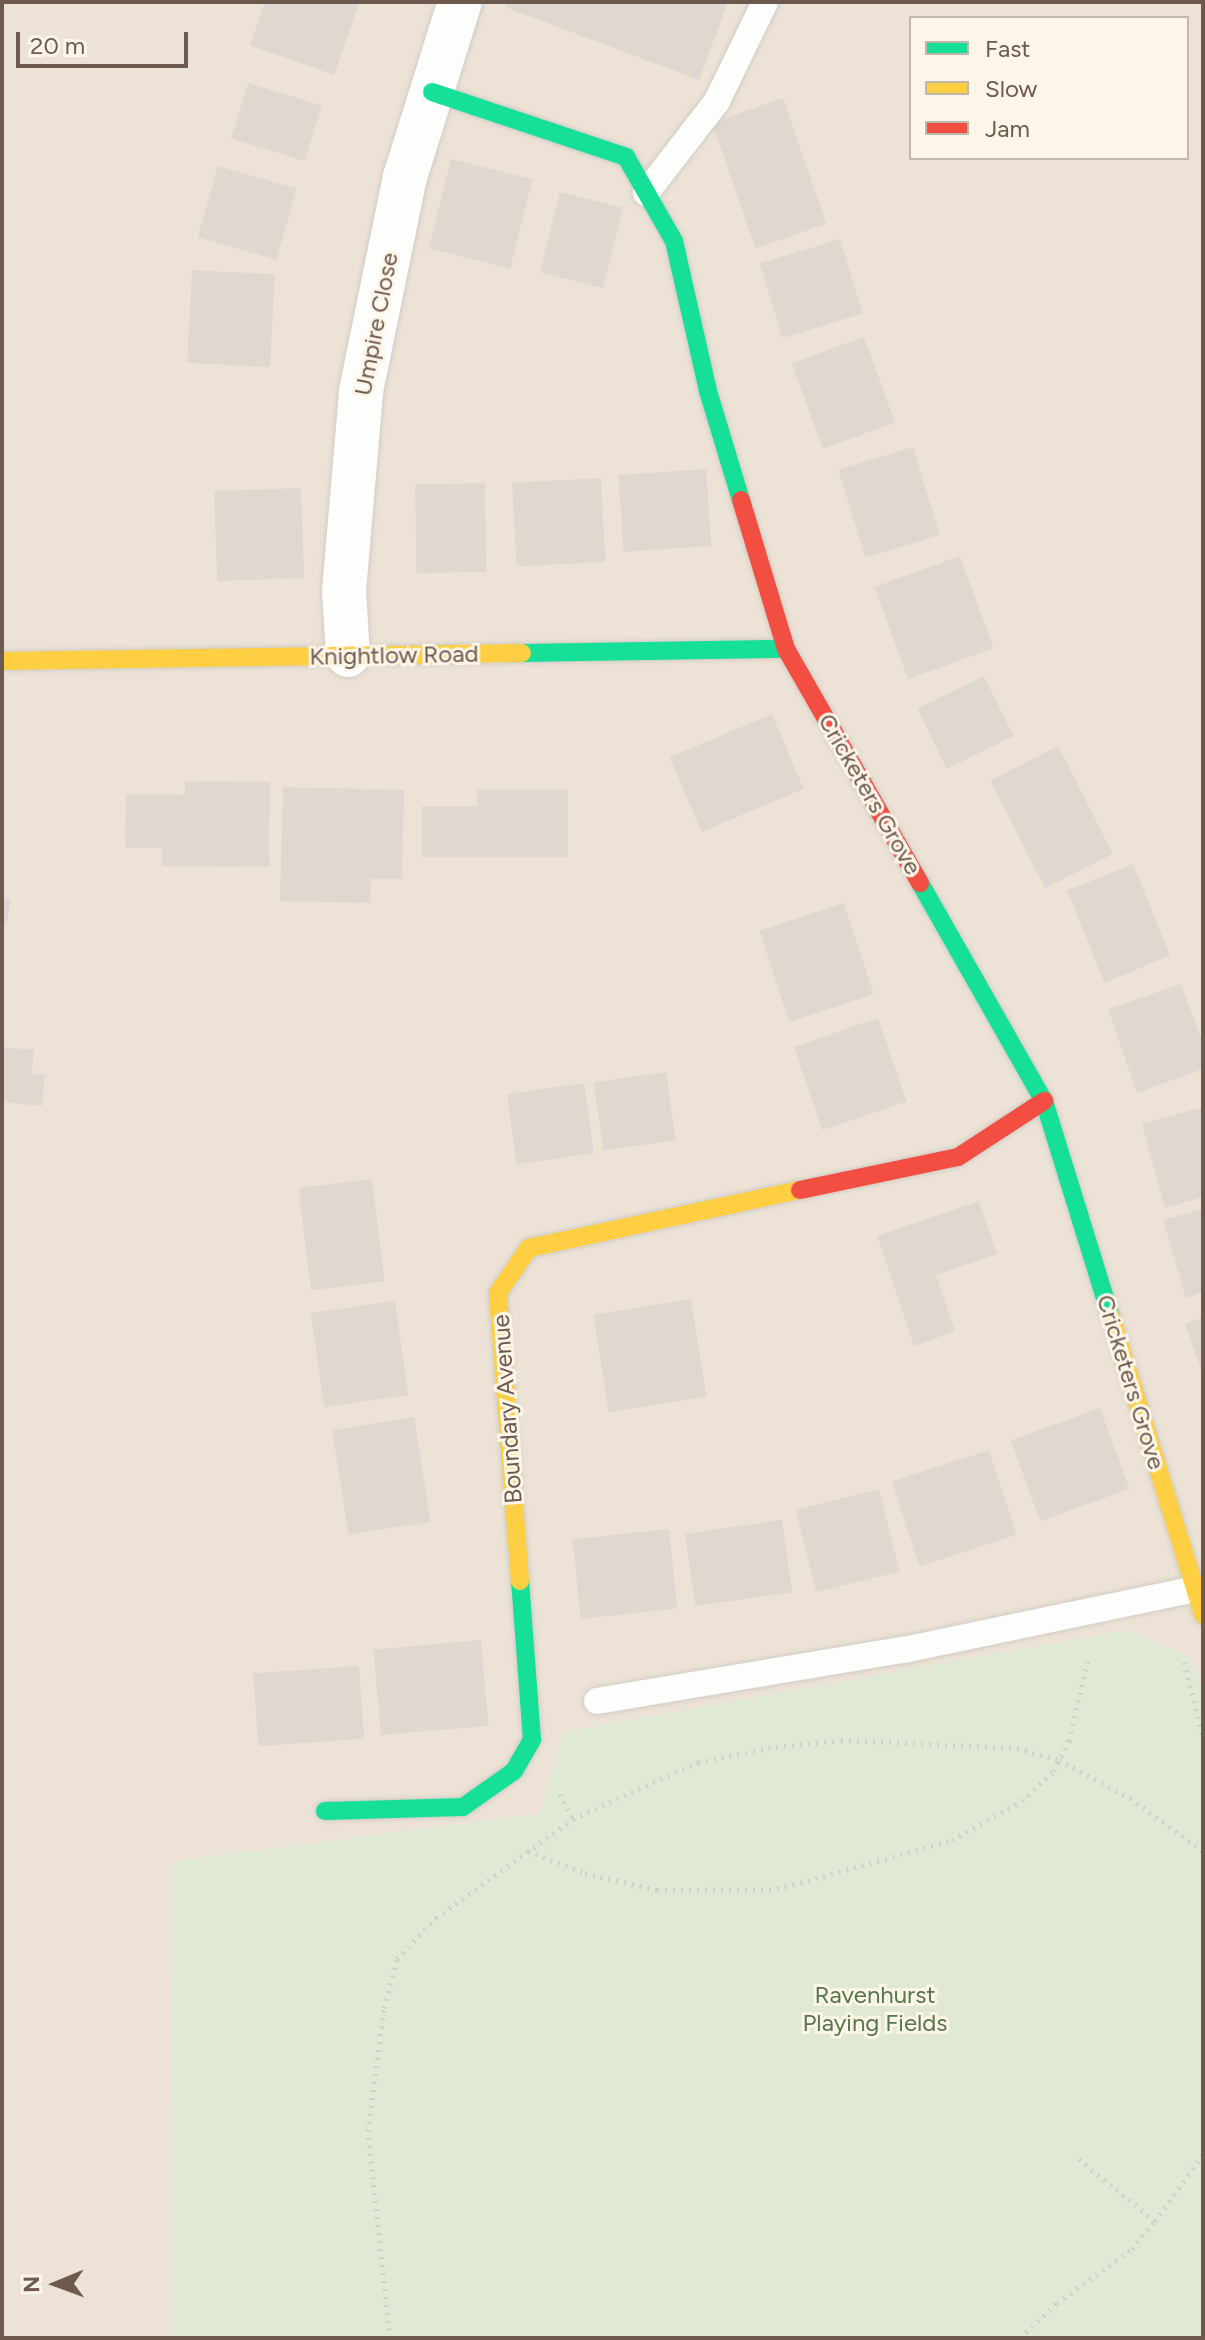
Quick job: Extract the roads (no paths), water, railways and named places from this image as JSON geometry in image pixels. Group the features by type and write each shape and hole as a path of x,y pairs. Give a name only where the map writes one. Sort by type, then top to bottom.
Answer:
{"street":[{"name":"Umpire Close","path":"348,655 344,591 361,391 405,177 460,2"},
{"name":"Cricketers Grove","path":"432,92 626,157 674,241 708,391 786,649 1044,1101 1203,1615"},
{"name":"Knightlow Road","path":"2,661 786,649"},
{"name":"Boundary Avenue","path":"325,1811 463,1807 514,1771 532,1740 498,1293 529,1248 958,1157 1044,1101"}],"lane":[{"path":"646,193 717,101 765,2"},
{"path":"597,1701 903,1650 1195,1589"}],"park label":[{"name":"Ravenhurst Playing Fields","path":"875,2009"}]}
